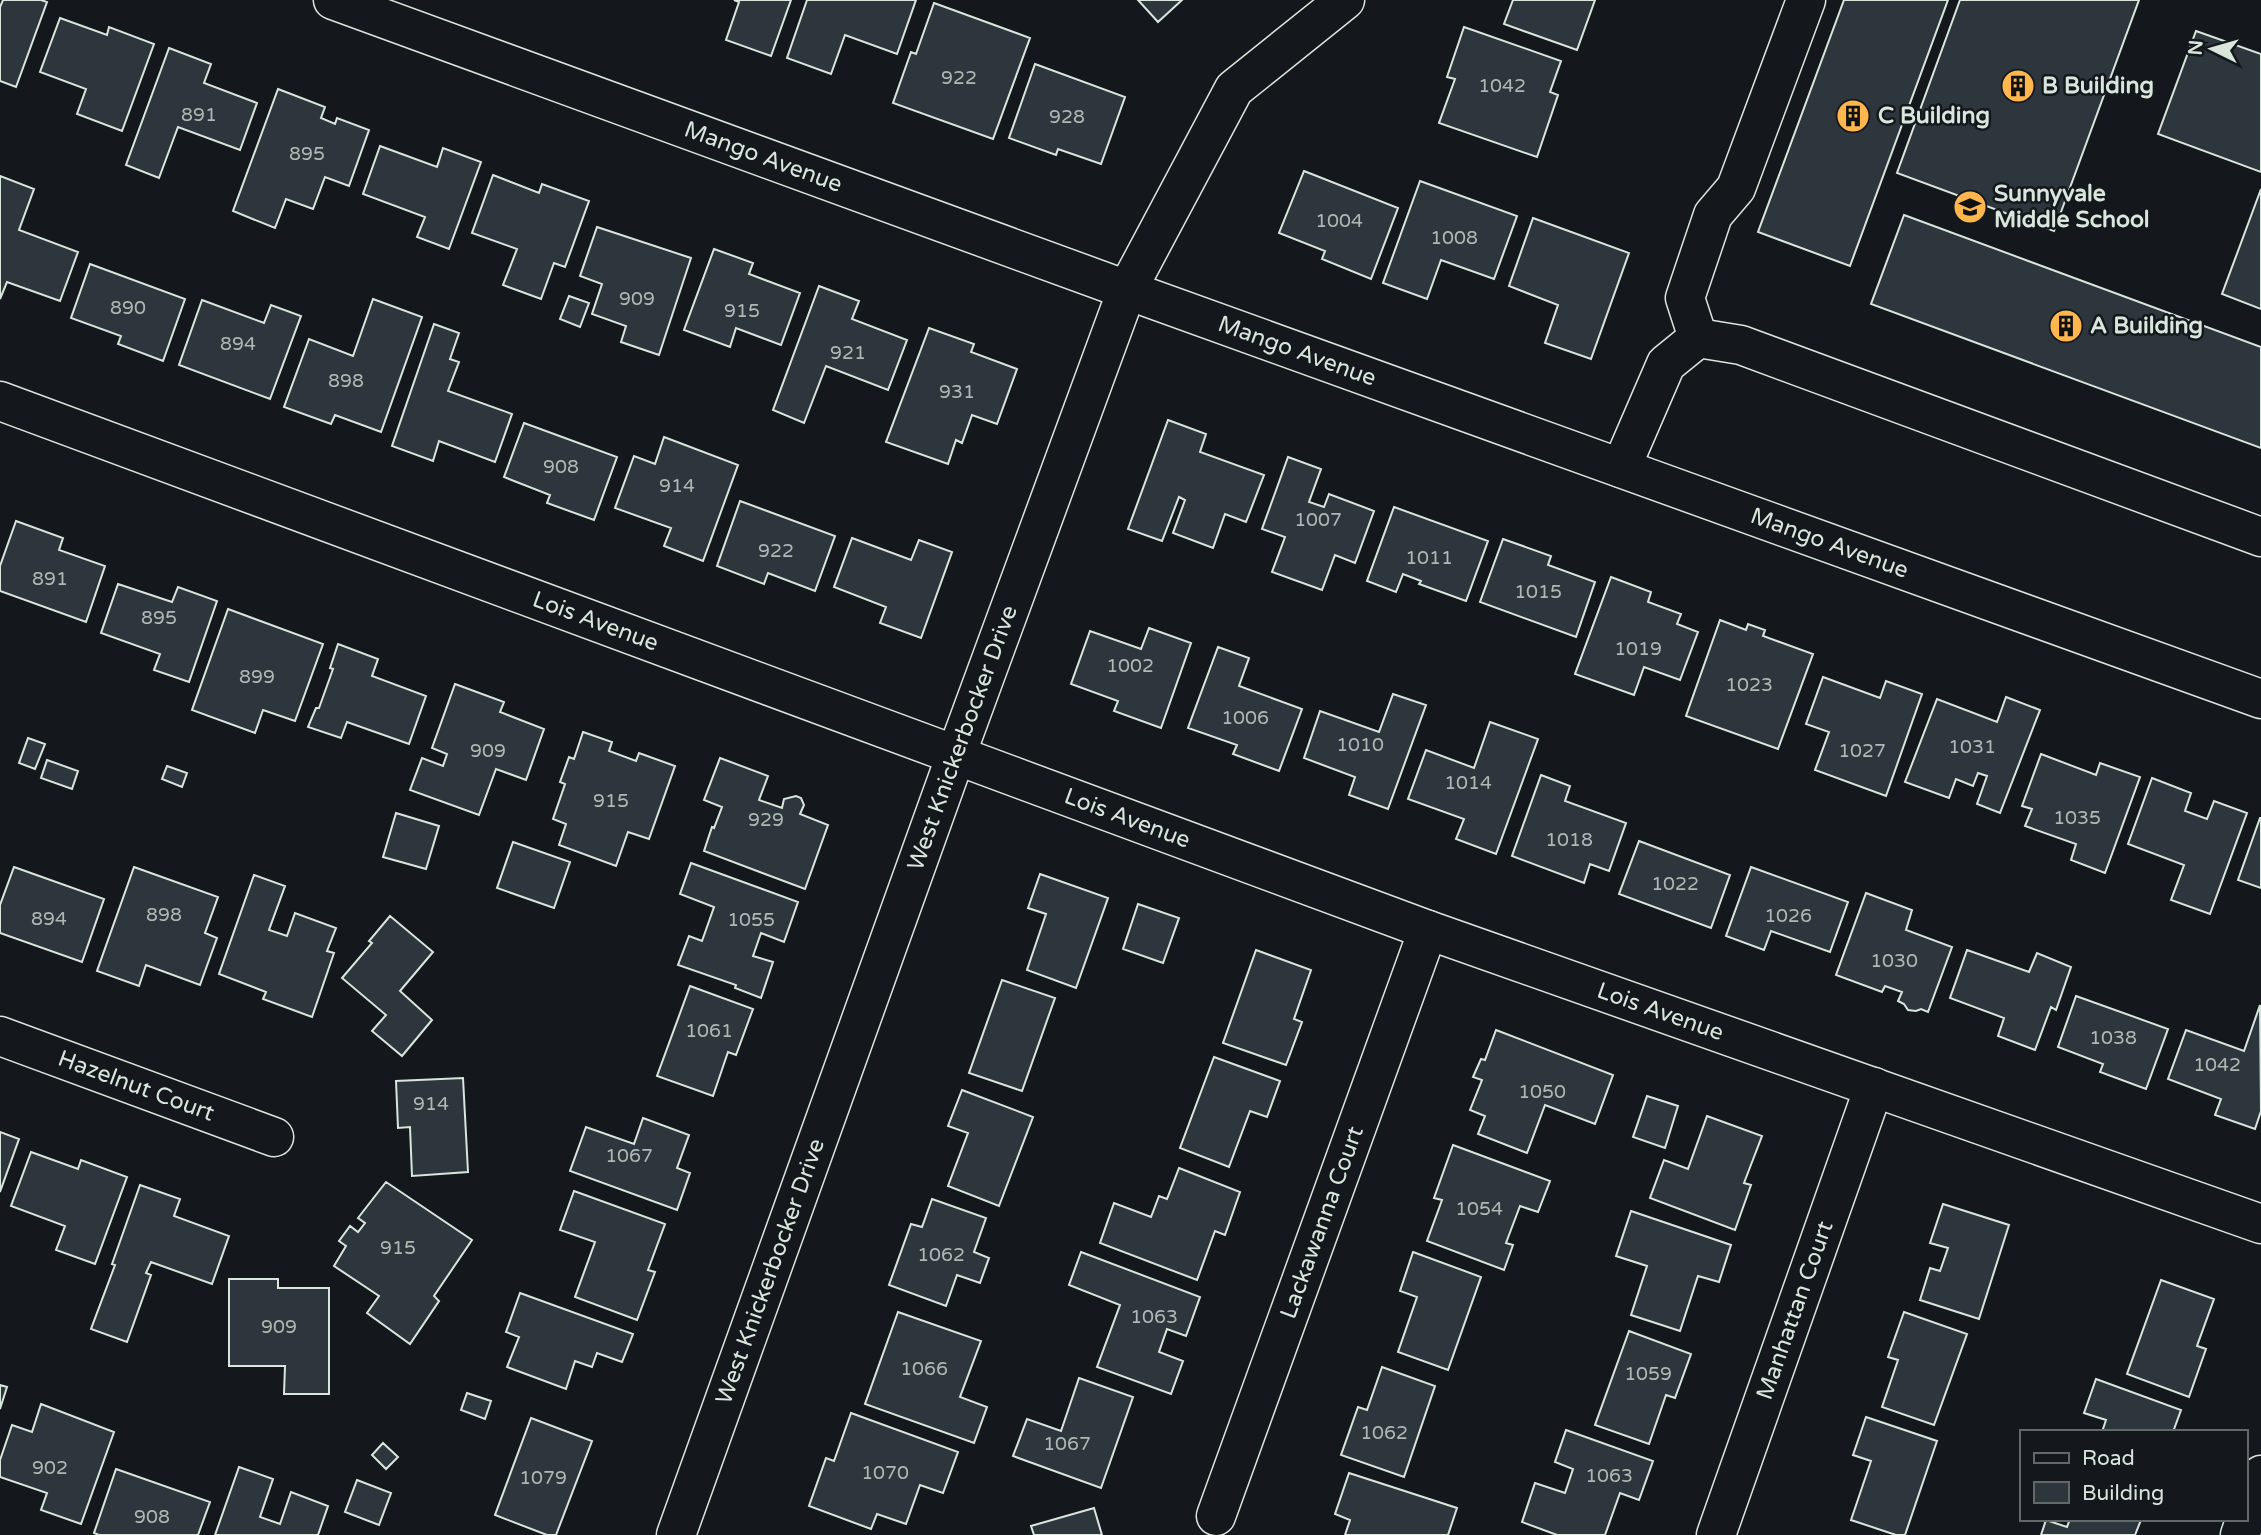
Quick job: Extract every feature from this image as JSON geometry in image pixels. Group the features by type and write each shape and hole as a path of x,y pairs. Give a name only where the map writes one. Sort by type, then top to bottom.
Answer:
{"street":[{"name":"Mango Avenue","path":"334,0 1127,290 2261,699"},
{"name":"West Knickerbocker Drive","path":"676,1535 956,755 1127,290 1234,89 1345,0"},
{"path":"1698,338 1685,298 1713,215 1736,188 1806,0"},
{"path":"1621,468 1666,364 1698,338 1741,345 2261,537"},
{"name":"Lois Avenue","path":"0,401 1428,930 2261,1224"},
{"name":"Lackawanna Court","path":"1216,1516 1428,930"},
{"name":"Hazelnut Court","path":"0,1036 274,1137"},
{"name":"Manhattan Court","path":"1716,1535 1874,1087"},
{"path":"2247,1515 2261,1475"}],"building":[{"path":"3,0 47,2 16,87 0,81 0,7"},
{"path":"734,0 791,0 771,56 726,40 739,2"},
{"path":"807,0 916,0 897,54 845,35 831,74 787,58"},
{"path":"1138,0 1182,0 1158,22"},
{"path":"1513,0 1595,0 1577,50 1504,24"},
{"name":"C Building","path":"1844,0 1948,0 1850,266 1758,232"},
{"name":"B Building","path":"1960,0 2139,0 2054,231 1897,173"},
{"path":"934,3 1030,38 993,139 893,103 911,52 916,54"},
{"path":"60,18 107,35 109,27 154,44 122,131 77,114 86,89 40,72"},
{"path":"1464,27 1561,61 1550,92 1558,95 1537,157 1439,123 1455,79 1447,77"},
{"path":"2196,31 2261,54 2261,172 2158,134"},
{"path":"169,48 211,64 204,83 257,103 240,150 178,127 159,178 126,165"},
{"path":"1035,64 1125,97 1101,164 1058,149 1056,155 1009,138"},
{"path":"278,89 325,107 321,118 335,124 337,118 369,130 349,186 325,177 313,209 286,199 275,228 233,211"},
{"path":"380,146 437,167 443,148 481,162 449,249 417,237 425,217 363,194"},
{"path":"1304,171 1398,208 1371,279 1322,259 1325,251 1279,233"},
{"path":"493,175 539,193 542,184 589,201 565,267 554,263 541,299 503,285 517,249 472,233"},
{"path":"0,176 34,189 19,230 78,252 60,301 7,282 0,299"},
{"path":"1420,181 1517,216 1494,279 1441,260 1427,299 1383,283"},
{"path":"2261,189 2261,309 2222,294"},
{"name":"A Building","path":"1904,215 2261,347 2261,448 1871,304"},
{"path":"1533,218 1629,253 1591,359 1545,343 1558,305 1509,286"},
{"path":"597,227 691,258 659,355 621,342 626,326 592,314 602,284 580,276"},
{"path":"714,249 753,263 749,274 800,293 781,345 736,328 730,347 684,330"},
{"path":"90,264 185,299 163,361 118,344 121,336 71,318"},
{"path":"819,286 859,301 852,319 907,340 888,390 826,366 804,423 773,410"},
{"path":"569,296 589,303 580,327 560,319"},
{"path":"373,299 422,317 381,432 335,415 331,424 284,407 309,339 353,356"},
{"path":"202,300 264,323 271,305 301,316 270,399 179,365"},
{"path":"434,324 459,333 450,359 459,362 448,391 512,414 495,462 439,441 433,461 392,446"},
{"path":"929,328 974,344 971,352 1017,369 997,424 972,415 962,443 956,440 948,464 886,442"},
{"path":"1168,420 1206,434 1200,452 1264,475 1246,522 1225,514 1213,548 1173,533 1185,500 1179,497 1162,541 1128,529"},
{"path":"524,423 617,457 594,520 547,503 550,495 504,477"},
{"path":"664,437 738,465 703,561 664,546 671,528 615,508 634,456 655,464"},
{"path":"1288,457 1321,469 1309,502 1324,507 1329,494 1374,511 1355,563 1335,555 1322,590 1272,572 1285,537 1262,529"},
{"path":"740,501 835,536 815,591 768,573 764,584 717,566"},
{"path":"1394,507 1488,541 1466,601 1419,584 1421,581 1403,574 1396,592 1367,581"},
{"path":"16,521 63,538 59,550 105,566 86,622 0,591 0,566"},
{"path":"852,538 911,560 919,540 952,552 921,638 880,623 886,607 834,587"},
{"path":"1503,539 1551,556 1548,565 1595,582 1576,637 1480,602"},
{"path":"1611,577 1651,592 1648,602 1681,614 1677,624 1698,632 1680,680 1644,667 1634,695 1575,674"},
{"path":"118,584 172,602 178,587 217,601 189,682 154,670 160,654 101,633"},
{"path":"228,609 323,644 295,721 263,710 255,733 192,710"},
{"path":"1720,620 1746,630 1748,624 1765,630 1763,636 1813,654 1778,749 1686,716"},
{"path":"1149,628 1191,643 1161,728 1114,711 1118,701 1071,684 1090,631 1141,649"},
{"path":"338,644 378,659 372,676 426,696 409,744 347,722 341,738 308,727 316,708 319,708 333,669 330,668"},
{"path":"1218,647 1249,658 1239,686 1302,709 1279,771 1233,754 1237,745 1188,728"},
{"path":"1823,677 1880,698 1886,681 1922,694 1886,796 1815,770 1829,732 1806,724"},
{"path":"455,684 504,702 500,712 544,729 526,780 496,769 479,815 410,790 422,758 443,766 447,754 432,748"},
{"path":"1393,694 1426,705 1388,809 1349,795 1355,777 1304,758 1320,711 1379,732"},
{"path":"2006,697 2040,710 2000,813 1977,804 1987,776 1978,773 1973,786 1956,779 1949,798 1905,782 1937,699 1997,722"},
{"path":"1490,722 1538,739 1496,854 1456,839 1464,819 1408,799 1426,750 1474,768"},
{"path":"583,732 612,742 609,751 636,761 639,753 675,766 649,839 628,832 616,866 559,845 566,824 553,819 565,784 560,782 569,757 574,759"},
{"path":"28,738 45,744 35,769 19,763"},
{"path":"2041,754 2096,775 2100,763 2140,777 2105,873 2071,860 2076,844 2025,826 2032,809 2022,806"},
{"path":"720,758 768,776 759,800 782,808 784,799 796,796 801,798 804,805 800,814 828,825 805,889 704,851 722,807 704,800"},
{"path":"47,760 78,771 72,789 41,778"},
{"path":"167,766 187,773 182,787 162,779"},
{"path":"1541,775 1570,786 1565,801 1626,823 1609,871 1590,864 1584,883 1512,856"},
{"path":"2152,778 2191,793 2185,811 2207,819 2214,801 2247,813 2210,914 2171,900 2184,865 2128,844"},
{"path":"396,813 439,826 426,869 383,857"},
{"path":"2261,818 2261,888 2238,880"},
{"path":"1639,841 1730,875 1711,928 1619,894"},
{"path":"513,842 570,862 554,908 497,888"},
{"path":"691,863 798,902 784,942 761,933 753,956 773,962 761,998 735,988 736,985 678,965 689,936 702,941 714,907 680,894"},
{"path":"14,867 104,899 82,962 0,933 0,905"},
{"path":"134,867 218,897 205,933 217,938 200,985 146,965 139,986 97,971"},
{"path":"1751,867 1848,902 1830,952 1771,931 1764,950 1726,936"},
{"path":"1040,874 1108,898 1076,988 1027,970 1046,914 1028,908"},
{"path":"254,875 285,886 269,930 287,936 295,913 336,928 327,951 334,953 312,1017 263,999 266,992 219,974"},
{"path":"1866,893 1912,910 1906,930 1952,947 1928,1012 1921,1009 1908,1010 1898,1001 1902,992 1885,986 1882,992 1836,975"},
{"path":"1138,904 1179,918 1163,963 1123,949"},
{"path":"390,916 433,952 400,991 432,1020 402,1056 372,1031 386,1015 342,978 372,943 369,941"},
{"path":"1256,950 1311,970 1294,1019 1302,1022 1286,1065 1223,1043"},
{"path":"1967,950 2029,972 2037,953 2071,967 2056,1010 2051,1007 2035,1050 1998,1036 2004,1018 1950,998"},
{"path":"1002,980 1055,998 1022,1091 969,1073"},
{"path":"690,986 753,1009 736,1055 728,1052 713,1096 657,1076"},
{"path":"2076,996 2168,1029 2146,1089 2100,1072 2103,1064 2058,1047"},
{"path":"2260,1005 2261,1111 2255,1129 2215,1115 2221,1099 2168,1079 2186,1030 2244,1051"},
{"path":"1496,1030 1613,1075 1595,1124 1545,1105 1527,1153 1478,1134 1485,1116 1470,1110 1482,1080 1473,1077 1481,1059 1485,1060"},
{"path":"1214,1057 1280,1081 1267,1117 1250,1111 1229,1167 1180,1148"},
{"path":"463,1078 468,1172 412,1176 410,1127 398,1128 396,1081"},
{"path":"962,1090 1033,1117 999,1206 948,1186 968,1133 948,1126"},
{"path":"1647,1096 1678,1106 1665,1148 1633,1137"},
{"path":"1707,1116 1762,1136 1744,1183 1751,1185 1735,1230 1650,1198 1664,1160 1688,1169"},
{"path":"643,1118 689,1135 677,1168 690,1173 677,1210 570,1171 586,1127 634,1144"},
{"path":"0,1132 19,1139 0,1192"},
{"path":"1453,1145 1550,1181 1538,1212 1520,1206 1506,1243 1513,1245 1504,1270 1427,1241 1442,1200 1434,1198"},
{"path":"31,1152 78,1169 81,1160 127,1177 95,1264 56,1250 65,1226 11,1206"},
{"path":"1179,1168 1240,1192 1225,1235 1215,1231 1197,1280 1100,1243 1114,1203 1151,1217 1159,1196 1167,1199"},
{"path":"386,1182 472,1240 434,1296 439,1301 410,1344 367,1313 379,1296 334,1266 346,1246 339,1241 350,1226 358,1232 365,1223 358,1218"},
{"path":"140,1185 180,1199 174,1216 229,1236 212,1284 151,1262 146,1273 151,1275 127,1342 91,1329 115,1265 112,1264"},
{"path":"574,1191 665,1224 648,1270 655,1272 637,1320 575,1297 595,1242 560,1230"},
{"path":"932,1199 986,1218 974,1252 989,1258 980,1283 957,1275 946,1306 889,1285 911,1224 922,1227"},
{"path":"1943,1204 2009,1225 1979,1319 1920,1300 1930,1268 1940,1271 1948,1248 1930,1243"},
{"path":"1631,1211 1731,1245 1719,1282 1698,1276 1680,1331 1631,1315 1647,1266 1616,1256"},
{"path":"1081,1252 1200,1297 1186,1336 1167,1329 1159,1352 1183,1361 1171,1394 1097,1367 1120,1305 1069,1285"},
{"path":"1413,1252 1481,1277 1448,1370 1398,1352 1417,1297 1400,1291"},
{"path":"229,1279 278,1279 278,1288 329,1288 329,1394 284,1394 285,1366 229,1366"},
{"path":"2161,1280 2214,1299 2197,1346 2206,1349 2189,1397 2127,1374"},
{"path":"520,1293 633,1334 622,1362 597,1353 592,1367 575,1361 566,1389 507,1367 519,1337 506,1332"},
{"path":"898,1312 981,1341 960,1397 987,1407 974,1443 865,1404"},
{"path":"1904,1312 1967,1334 1934,1425 1882,1407 1898,1360 1888,1357"},
{"path":"1629,1331 1691,1354 1675,1398 1666,1395 1649,1444 1595,1425"},
{"path":"1382,1367 1435,1386 1404,1477 1341,1455 1358,1407 1367,1410"},
{"path":"1079,1378 1133,1397 1101,1488 1013,1456 1027,1419 1061,1431"},
{"path":"2096,1379 2181,1410 2174,1430 2103,1430 2106,1420 2084,1413"},
{"path":"0,1385 7,1387 0,1409"},
{"path":"467,1393 491,1401 485,1419 461,1410"},
{"path":"41,1404 114,1432 81,1524 41,1510 47,1493 0,1477 0,1460 12,1425 32,1432"},
{"path":"851,1413 958,1452 943,1493 920,1485 906,1524 877,1514 871,1529 809,1506 826,1458 834,1461"},
{"path":"1866,1417 1937,1441 1905,1535 1896,1535 1851,1520 1871,1461 1853,1455"},
{"path":"531,1418 592,1441 556,1535 547,1535 495,1515"},
{"path":"1566,1430 1653,1461 1639,1500 1620,1493 1605,1535 1557,1535 1522,1522 1535,1483 1565,1493 1573,1469 1555,1462"},
{"path":"383,1443 398,1457 386,1469 372,1455"},
{"path":"239,1467 273,1479 260,1517 280,1524 291,1492 328,1506 318,1535 215,1535"},
{"path":"116,1469 210,1502 198,1535 94,1533"},
{"path":"1349,1473 1457,1508 1448,1535 1345,1535 1350,1520 1335,1514"},
{"path":"357,1480 391,1493 379,1525 345,1512"},
{"path":"1094,1508 1102,1535 1034,1535 1031,1526"},
{"path":"2046,1521 2067,1527 2069,1521 2141,1521 2135,1535 2041,1535"}],"place":[{"name":"B Building","path":"2018,86"},
{"name":"C Building","path":"1853,116"},
{"name":"Sunnyvale Middle School","path":"1970,207"},
{"name":"A Building","path":"2066,326"}]}
